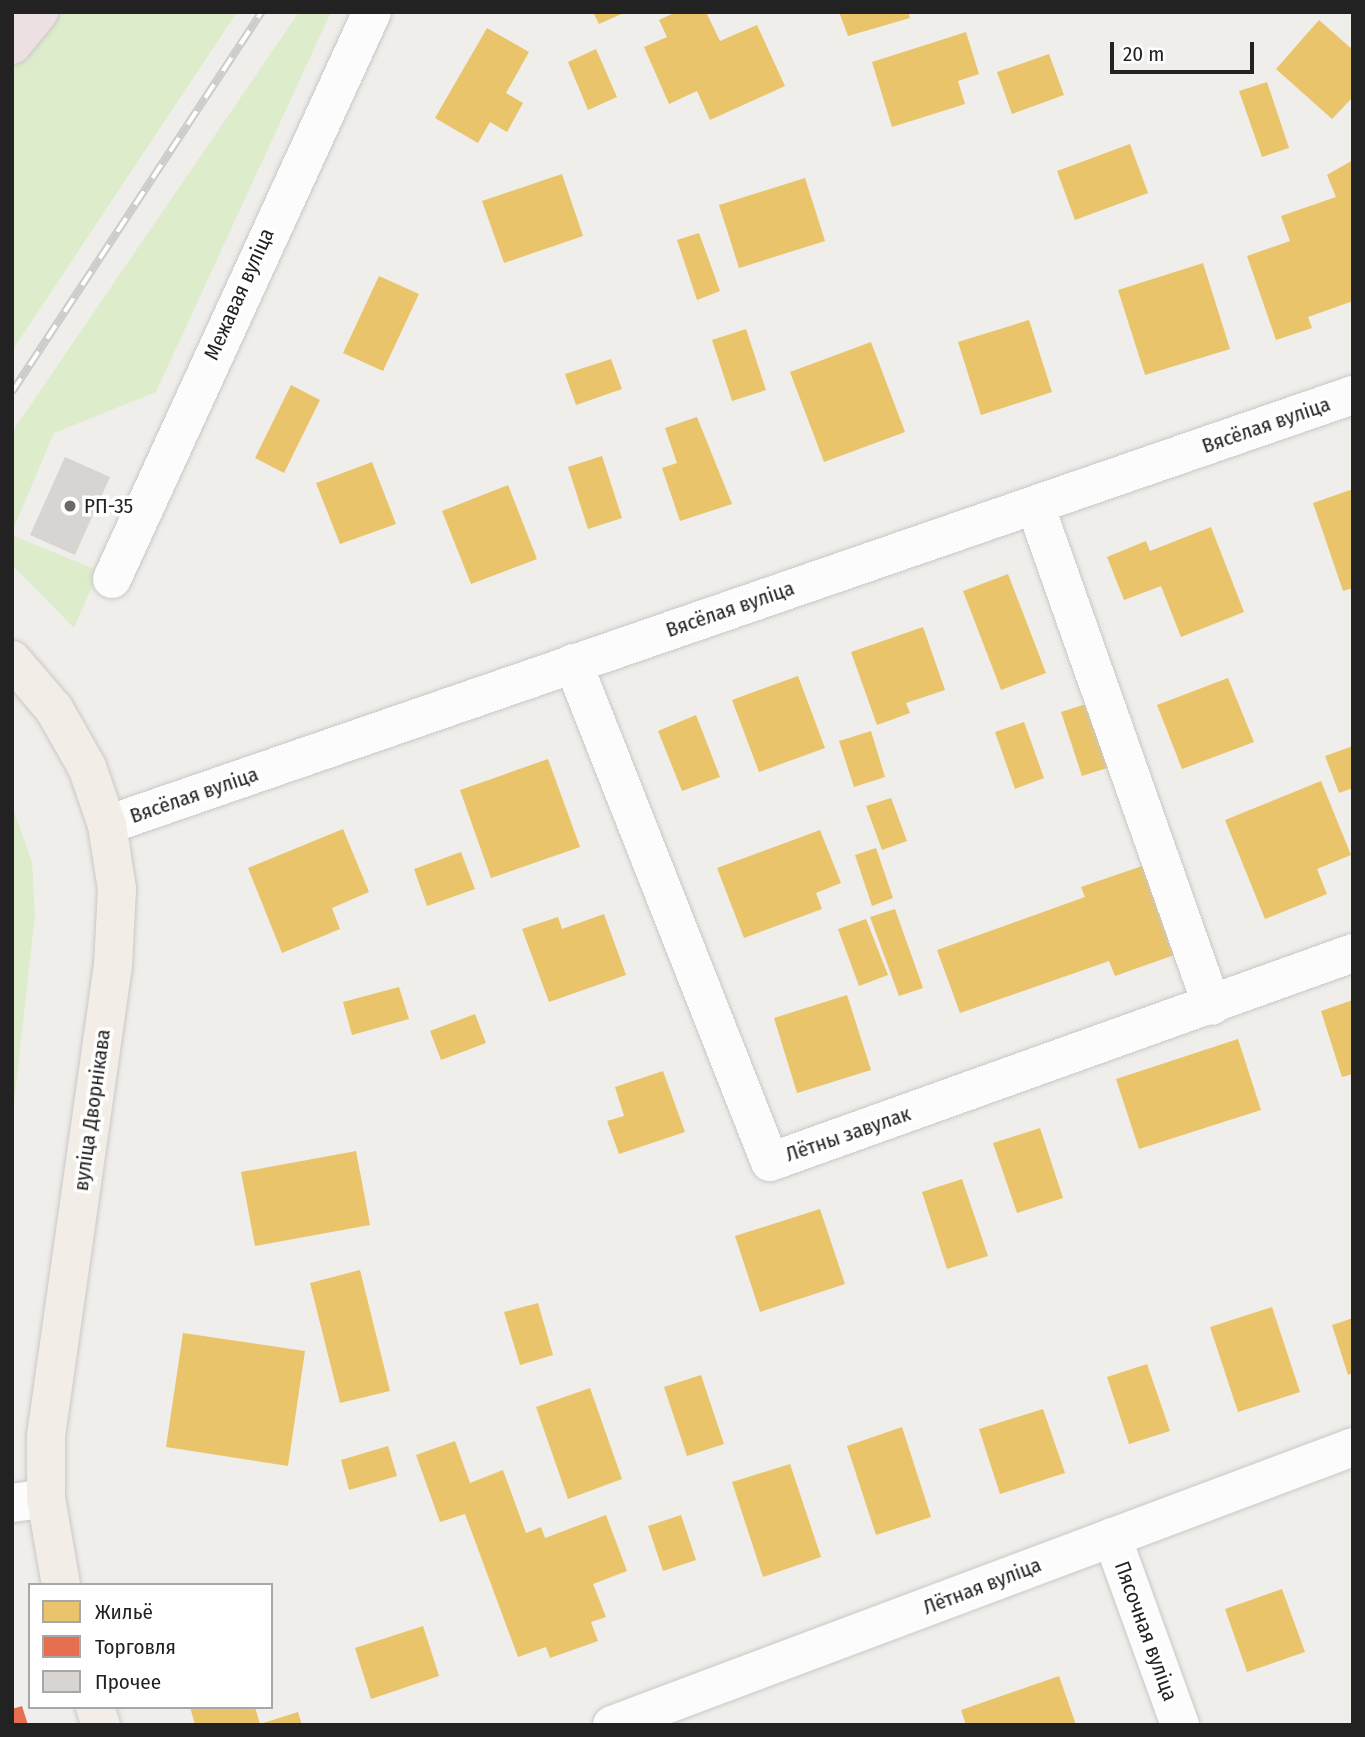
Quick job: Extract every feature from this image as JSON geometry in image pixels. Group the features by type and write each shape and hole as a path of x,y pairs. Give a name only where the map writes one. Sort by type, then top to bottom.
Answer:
{"highway":[{"path":"12,45 38,12"}],"main road":[{"name":"вуліца Дворнікава","path":"12,660 54,709 87,767 107,825 117,889 113,965 55,1355 29,1500 60,1583"}],"street":[{"name":"Межавая вуліца","path":"112,579 372,12"},
{"name":"Вясёлая вуліца","path":"107,825 1353,395"},
{"path":"1035,505 1212,1006"},
{"name":"Лётны завулак","path":"573,663 770,1161 1212,1006 1353,953"},
{"name":"Лётная вуліца","path":"612,1725 1353,1447"},
{"name":"Пясочная вуліца","path":"1112,1537 1180,1725"}],"green space":[{"path":"12,12 237,12 12,351"},
{"path":"299,12 331,12 156,392 54,433 12,532 12,432"},
{"path":"12,535 99,571 74,628 12,565"},
{"path":"12,806 32,862 35,915 12,1122"}],"building: Жильё":[{"path":"593,12 626,12 599,24"},
{"path":"676,12 706,12 720,41 757,25 785,86 710,120 697,91 669,104 644,47 667,37 659,20"},
{"path":"839,12 908,12 910,18 848,36"},
{"path":"1319,20 1353,50 1353,97 1332,119 1276,69"},
{"path":"487,28 529,52 506,93 523,103 507,132 490,122 478,143 435,118"},
{"path":"966,32 979,74 958,81 965,104 892,127 872,62"},
{"path":"596,49 617,97 588,110 568,62"},
{"path":"1049,54 1064,95 1012,114 997,72"},
{"path":"1267,82 1289,148 1262,157 1239,91"},
{"path":"1130,144 1148,193 1075,220 1057,171"},
{"path":"1353,160 1353,301 1308,317 1312,328 1276,340 1247,256 1290,241 1281,216 1336,197 1327,175"},
{"path":"562,174 583,236 504,263 482,201"},
{"path":"805,178 825,241 739,268 719,205"},
{"path":"699,233 720,291 697,300 677,240"},
{"path":"1203,263 1230,349 1145,375 1118,290"},
{"path":"379,276 419,294 383,371 343,353"},
{"path":"1029,320 1052,392 981,415 958,342"},
{"path":"746,329 766,390 732,401 712,340"},
{"path":"871,342 905,432 824,462 790,372"},
{"path":"611,359 622,389 576,405 565,374"},
{"path":"291,385 320,400 284,473 255,458"},
{"path":"697,417 732,504 680,521 662,468 677,463 665,428"},
{"path":"602,456 622,518 588,529 568,467"},
{"path":"372,462 396,524 340,544 316,483"},
{"path":"508,485 537,559 471,584 442,511"},
{"path":"1353,489 1353,588 1343,591 1313,503"},
{"path":"1211,527 1244,612 1181,637 1161,586 1124,600 1107,557 1146,541 1150,551"},
{"path":"1008,574 1046,673 1001,690 963,591"},
{"path":"923,627 945,690 906,703 910,713 877,725 851,652"},
{"path":"798,676 825,748 759,772 732,700"},
{"path":"1228,678 1254,742 1182,769 1157,705"},
{"path":"1089,703 1110,767 1082,776 1061,712"},
{"path":"696,715 720,777 682,791 658,731"},
{"path":"1024,722 1044,778 1015,789 995,732"},
{"path":"871,731 885,777 854,787 839,741"},
{"path":"1353,746 1353,788 1339,793 1325,756"},
{"path":"548,759 580,847 491,878 460,790"},
{"path":"1321,781 1351,855 1317,869 1327,894 1265,919 1225,820"},
{"path":"891,798 907,841 882,850 866,806"},
{"path":"343,829 369,892 332,908 340,929 282,953 248,868"},
{"path":"820,830 841,883 816,893 822,909 744,938 717,868"},
{"path":"876,848 893,898 872,906 855,855"},
{"path":"461,852 475,889 427,906 414,869"},
{"path":"1148,864 1180,953 1115,976 1109,961 960,1013 937,950 1085,897 1081,887"},
{"path":"895,909 923,988 899,996 870,917"},
{"path":"604,914 626,975 549,1002 522,929 558,917 562,929"},
{"path":"866,919 888,975 859,986 838,929"},
{"path":"399,987 409,1019 352,1035 343,1002"},
{"path":"847,995 871,1070 797,1093 774,1018"},
{"path":"1353,1000 1353,1074 1342,1077 1321,1011"},
{"path":"475,1014 486,1043 441,1060 430,1031"},
{"path":"1238,1039 1261,1110 1139,1149 1116,1079"},
{"path":"663,1071 685,1132 619,1154 607,1121 624,1116 615,1087"},
{"path":"1040,1128 1063,1198 1017,1213 993,1143"},
{"path":"356,1151 370,1225 255,1246 241,1172"},
{"path":"962,1179 988,1256 947,1269 922,1192"},
{"path":"820,1209 845,1284 760,1312 735,1236"},
{"path":"360,1270 390,1391 340,1403 310,1283"},
{"path":"538,1303 553,1355 520,1365 504,1312"},
{"path":"1272,1307 1300,1392 1238,1412 1210,1327"},
{"path":"1353,1318 1353,1373 1348,1375 1332,1325"},
{"path":"183,1333 305,1351 288,1466 166,1447"},
{"path":"1147,1364 1170,1431 1129,1444 1107,1377"},
{"path":"701,1375 724,1444 687,1456 664,1387"},
{"path":"590,1388 622,1479 568,1499 536,1407"},
{"path":"1043,1409 1065,1473 1000,1494 979,1429"},
{"path":"902,1427 931,1517 876,1535 847,1446"},
{"path":"455,1441 470,1483 503,1470 526,1533 541,1527 545,1538 606,1515 627,1571 593,1584 606,1617 591,1622 598,1641 550,1658 546,1647 518,1657 465,1514 440,1522 416,1455"},
{"path":"388,1446 397,1476 349,1490 341,1460"},
{"path":"790,1464 821,1557 763,1577 732,1482"},
{"path":"681,1515 696,1560 663,1571 648,1526"},
{"path":"1282,1589 1305,1652 1247,1672 1225,1609"},
{"path":"423,1626 439,1676 371,1699 355,1648"},
{"path":"1059,1676 1076,1725 966,1725 961,1710"},
{"path":"191,1709 256,1709 260,1724 298,1712 302,1725 195,1725"}],"building: Торговля":[{"path":"22,1706 28,1725 12,1725 12,1709"}],"building: Прочее":[{"name":"РП-35","path":"65,457 110,477 75,555 30,535"}],"railway":[{"path":"12,392 262,12"}],"place":[{"name":"РП-35","path":"70,506"}]}
